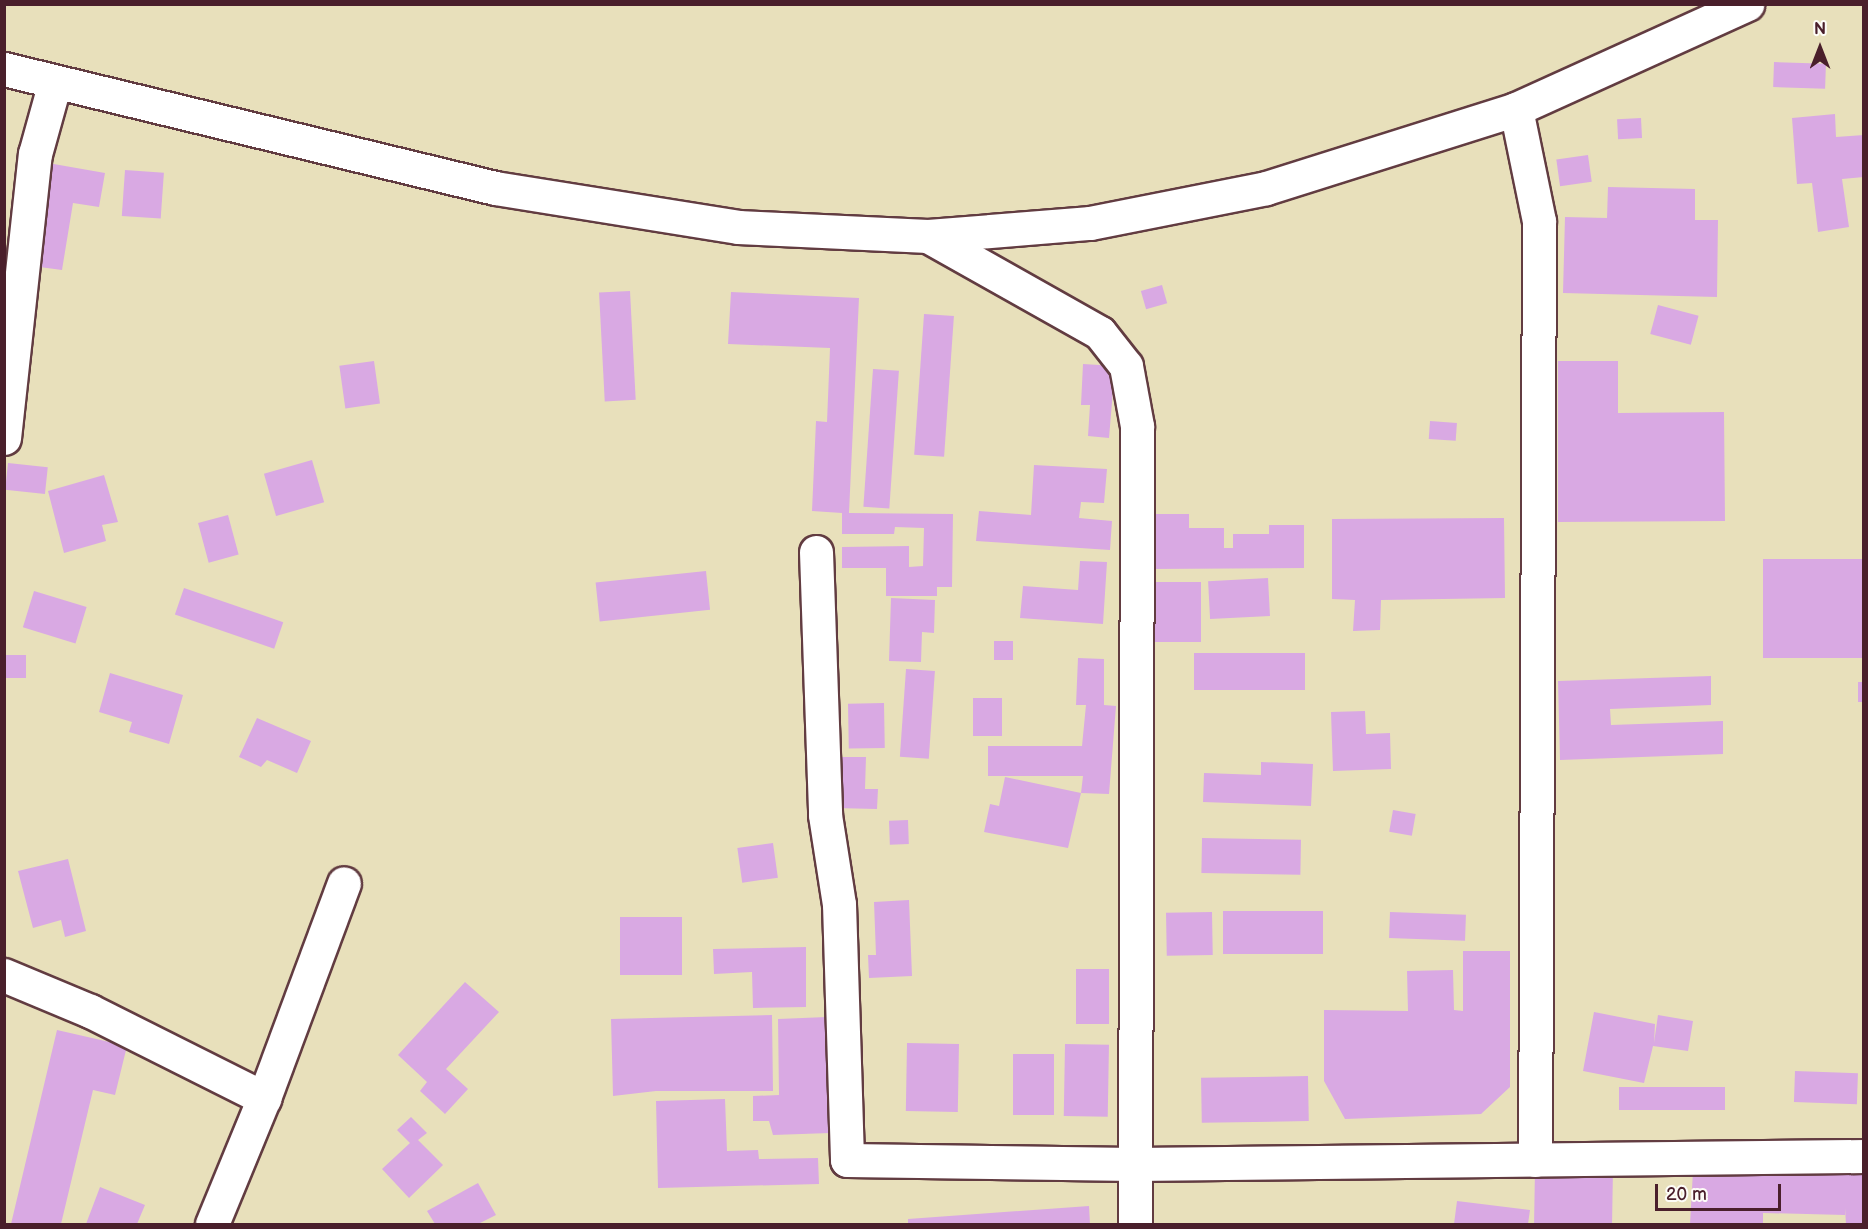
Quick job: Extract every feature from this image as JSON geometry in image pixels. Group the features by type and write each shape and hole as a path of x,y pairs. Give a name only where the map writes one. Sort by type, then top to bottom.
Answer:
{"street":[{"path":"4,69 495,188 738,227 928,236 1090,223 1266,189 1516,109 1747,4"},
{"path":"4,438 35,154 55,82"},
{"path":"1516,109 1539,221 1535,1160"},
{"path":"928,236 1100,333 1126,366 1137,426 1135,1224"},
{"path":"816,552 825,815 839,904 847,1160 1134,1164 1863,1156"},
{"path":"212,1224 264,1098 344,882"},
{"path":"4,975 90,1011 264,1098"}],"building":[{"path":"1774,62 1826,64 1825,89 1773,87"},
{"path":"1835,114 1836,137 1864,135 1864,177 1842,179 1849,227 1818,232 1812,183 1797,184 1792,118"},
{"path":"1641,118 1642,138 1618,139 1617,119"},
{"path":"1588,155 1592,182 1560,186 1556,159"},
{"path":"48,163 105,173 99,207 73,203 62,270 32,266"},
{"path":"125,170 164,173 161,219 122,216"},
{"path":"1608,187 1695,189 1695,220 1718,220 1717,297 1563,293 1565,217 1607,218"},
{"path":"1162,285 1167,303 1146,309 1141,291"},
{"path":"630,291 636,400 605,401 599,293"},
{"path":"731,292 859,298 849,513 953,514 952,587 937,587 937,596 886,596 886,568 842,568 842,547 909,546 909,567 923,566 924,528 895,527 894,534 842,534 842,513 812,511 816,421 827,422 830,348 728,344"},
{"path":"1658,305 1699,316 1691,345 1650,334"},
{"path":"924,314 954,316 944,457 914,455"},
{"path":"374,361 380,404 345,408 339,366"},
{"path":"1558,361 1618,361 1618,413 1724,412 1725,521 1558,522"},
{"path":"1083,364 1115,366 1109,438 1088,436 1090,405 1081,405"},
{"path":"873,369 899,371 889,508 863,507"},
{"path":"1430,421 1457,423 1456,441 1429,439"},
{"path":"312,460 324,502 276,516 264,474"},
{"path":"8,463 48,467 45,494 5,490"},
{"path":"1034,465 1107,469 1104,503 1081,502 1079,518 1112,521 1110,550 976,541 979,511 1031,515"},
{"path":"104,475 118,522 102,525 106,541 64,553 48,491"},
{"path":"1149,514 1189,514 1189,528 1224,528 1224,548 1233,548 1233,534 1269,534 1269,525 1304,525 1304,568 1149,569"},
{"path":"228,515 239,555 209,563 198,523"},
{"path":"1504,518 1505,598 1381,600 1380,630 1353,631 1355,600 1332,599 1332,519"},
{"path":"1763,559 1864,559 1864,658 1763,658"},
{"path":"1080,561 1107,562 1103,624 1020,618 1023,586 1078,590"},
{"path":"706,571 710,610 600,621 596,583"},
{"path":"1268,578 1270,616 1210,619 1208,581"},
{"path":"1151,582 1201,582 1201,642 1151,642"},
{"path":"184,588 283,622 274,649 175,614"},
{"path":"34,591 87,607 75,643 23,627"},
{"path":"891,598 935,600 934,633 922,632 921,662 889,661"},
{"path":"994,641 1013,641 1013,660 994,660"},
{"path":"1194,653 1305,653 1305,690 1194,690"},
{"path":"4,655 26,655 26,678 4,678"},
{"path":"1078,658 1104,659 1104,705 1116,706 1109,794 1081,793 1083,776 988,776 988,746 1082,746 1086,705 1076,705"},
{"path":"906,669 935,671 929,759 900,757"},
{"path":"110,673 183,695 169,744 129,732 132,722 99,712"},
{"path":"1711,676 1711,705 1610,709 1611,725 1723,721 1723,754 1560,760 1558,681"},
{"path":"1858,682 1864,682 1864,702 1858,702"},
{"path":"973,698 1002,698 1002,736 973,736"},
{"path":"884,703 885,748 849,749 848,704"},
{"path":"1365,711 1366,734 1390,733 1391,769 1333,771 1331,712"},
{"path":"257,718 311,741 297,773 267,760 261,767 239,757"},
{"path":"835,757 866,757 865,789 878,789 877,809 834,808"},
{"path":"1261,762 1313,764 1311,806 1203,802 1204,773 1261,775"},
{"path":"1005,777 1081,793 1068,848 984,832 990,804 999,806"},
{"path":"1393,810 1416,814 1412,836 1389,832"},
{"path":"908,820 909,844 890,845 889,821"},
{"path":"1202,838 1301,840 1300,875 1201,873"},
{"path":"773,843 778,878 742,883 737,848"},
{"path":"68,859 86,931 65,937 61,920 33,928 18,871"},
{"path":"909,900 912,976 869,978 868,955 876,955 874,902"},
{"path":"1223,911 1323,911 1323,954 1223,954"},
{"path":"1212,912 1213,955 1167,956 1166,913"},
{"path":"1390,912 1466,915 1465,941 1389,938"},
{"path":"620,917 682,917 682,975 620,975"},
{"path":"806,947 806,1007 753,1008 752,972 714,974 713,949"},
{"path":"1463,951 1510,951 1510,1087 1481,1114 1345,1119 1324,1081 1324,1010 1408,1011 1407,971 1453,970 1454,1010 1463,1011"},
{"path":"1076,969 1109,969 1109,1024 1076,1024"},
{"path":"465,982 499,1012 446,1069 468,1089 445,1114 420,1091 427,1082 398,1055"},
{"path":"1594,1012 1655,1024 1654,1043 1658,1015 1693,1021 1688,1051 1653,1046 1644,1083 1583,1071"},
{"path":"772,1015 773,1091 656,1091 613,1096 611,1019"},
{"path":"827,1017 830,1133 773,1135 769,1121 753,1121 753,1096 779,1095 778,1019"},
{"path":"57,1030 127,1046 115,1095 93,1090 61,1224 11,1224"},
{"path":"907,1043 959,1044 958,1112 906,1111"},
{"path":"1065,1044 1109,1045 1108,1117 1064,1116"},
{"path":"1013,1054 1054,1054 1054,1115 1013,1115"},
{"path":"1795,1071 1858,1073 1857,1104 1794,1102"},
{"path":"1308,1076 1309,1121 1202,1123 1201,1078"},
{"path":"1619,1087 1725,1087 1725,1110 1619,1110"},
{"path":"725,1099 727,1151 758,1150 759,1159 818,1158 819,1184 658,1188 656,1101"},
{"path":"411,1117 427,1133 418,1140 443,1165 409,1198 382,1169 410,1143 397,1130"},
{"path":"1535,1169 1613,1170 1612,1224 1534,1224"},
{"path":"1693,1171 1864,1175 1864,1224 1846,1224 1845,1208 1845,1215 1763,1213 1763,1224 1690,1224"},
{"path":"478,1183 496,1215 478,1224 435,1224 427,1211"},
{"path":"100,1187 145,1205 137,1224 86,1224"},
{"path":"1457,1201 1530,1210 1528,1224 1454,1224"},
{"path":"1089,1206 1090,1224 908,1224 908,1219"}]}
